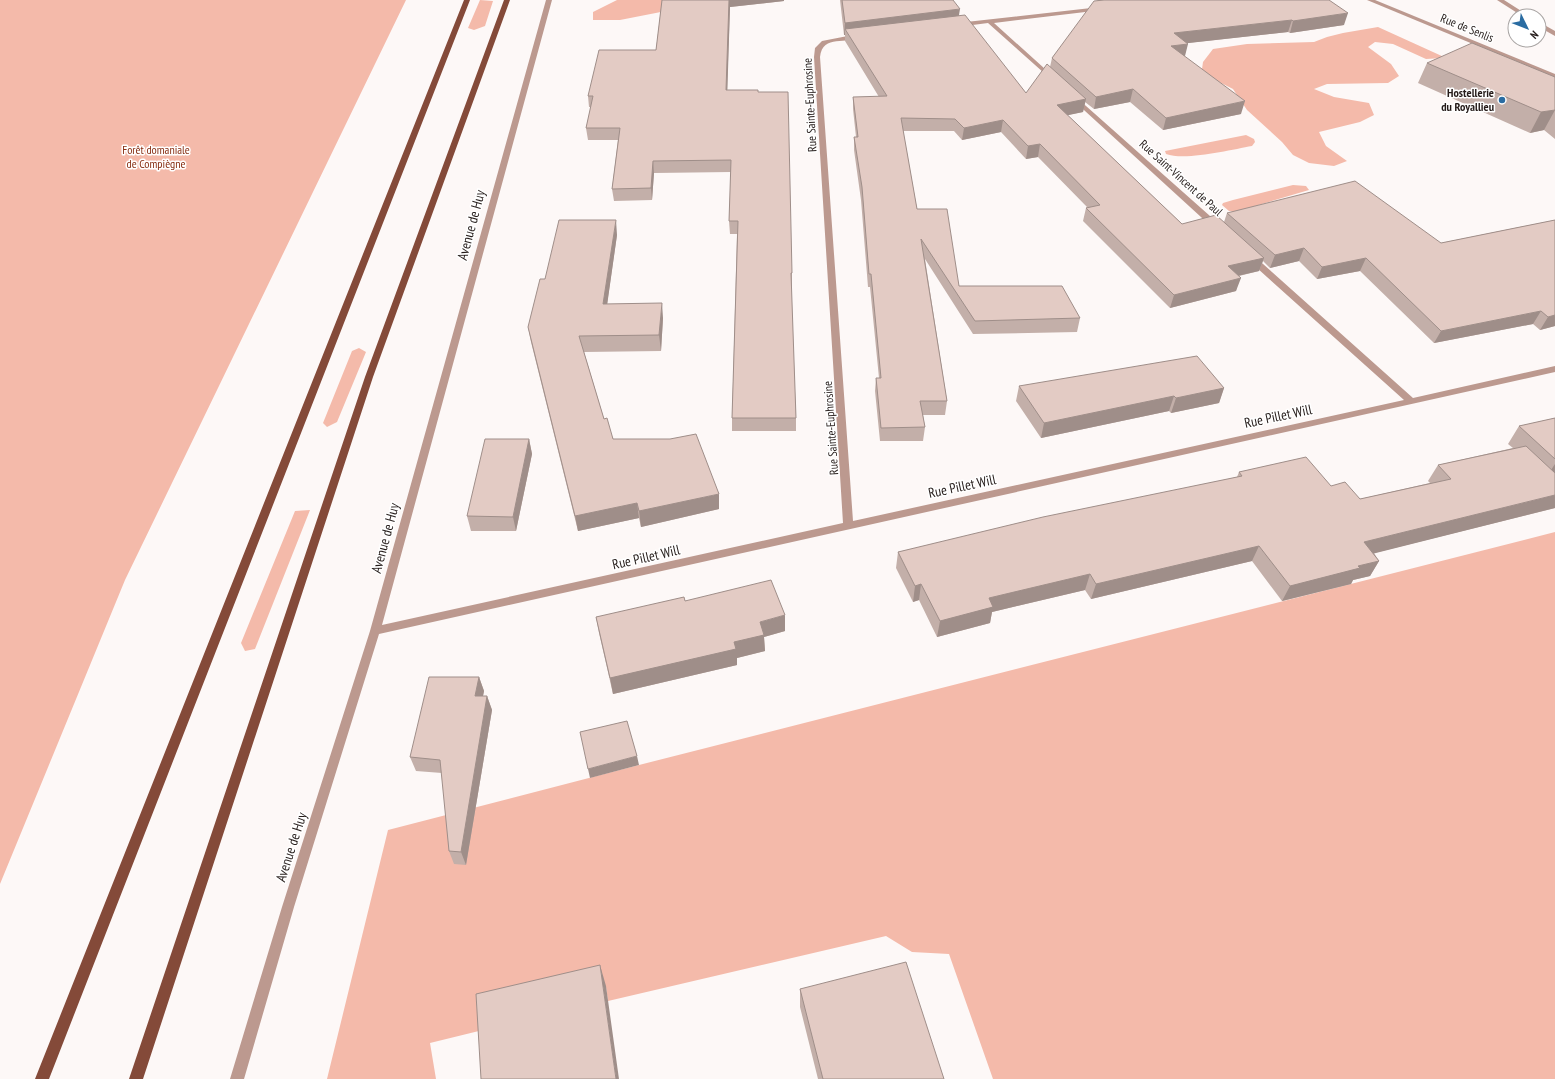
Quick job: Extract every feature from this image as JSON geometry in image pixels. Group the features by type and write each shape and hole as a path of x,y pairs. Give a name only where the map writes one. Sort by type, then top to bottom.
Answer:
{"main road":[{"path":"42,1079 468,0"},
{"path":"136,1079 369,377 507,0"}],"street":[{"name":"Avenue de Huy","path":"237,1079 288,907 375,631 548,0"},
{"name":"Rue de Senlis","path":"1370,0 1555,76"},
{"path":"1500,0 1513,8"},
{"path":"949,26 1108,8"},
{"name":"Rue Saint-Vincent de Paul","path":"989,22 1221,230"},
{"name":"Rue Sainte-Euphrosine","path":"848,526 817,57 818,48 824,42 870,34"},
{"path":"1245,252 1411,401"},
{"name":"Rue Pillet Will","path":"375,631 1555,370"}],"green space":[{"name":"Forêt domaniale de Compiègne","path":"0,0 406,0 125,580 0,884"},
{"path":"480,0 493,1 485,26 474,30 468,28"},
{"path":"617,0 722,0 620,20 593,20 593,12"},
{"path":"1378,27 1444,57 1426,59 1393,44 1375,42 1368,47 1391,64 1399,76 1388,83 1327,84 1314,89 1334,97 1369,103 1374,115 1360,122 1319,132 1326,146 1347,161 1334,166 1309,163 1293,155 1282,142 1247,110 1233,89 1211,78 1202,69 1203,62 1213,49 1247,44 1314,42 1343,33"},
{"path":"1246,135 1254,139 1255,142 1252,146 1196,156 1174,156 1166,154 1165,151"},
{"path":"1293,185 1306,186 1309,190 1235,212 1229,211 1222,205 1223,203 1233,200"},
{"path":"359,348 366,352 337,422 327,427 323,423 352,351"},
{"path":"310,510 255,649 245,651 241,643 295,511"},
{"path":"1555,532 1555,1079 993,1079 949,954 912,952 886,936 608,1001 606,987 487,1029 430,1043 436,1079 327,1079 388,830"}],"building":[{"path":"662,0 729,0 726,90 788,92 791,273 796,418 732,418 738,221 729,221 731,160 653,161 651,188 612,189 620,128 586,128 593,96 588,96 599,50 656,50"},
{"path":"842,0 953,0 960,9 845,23"},
{"path":"1329,0 1348,13 1293,21 1174,33 1188,44 1171,46 1245,101 1166,118 1133,89 1096,97 1052,58 1094,1"},
{"path":"965,15 1026,93 1047,64 1086,99 1057,105 1182,224 1216,215 1264,258 1228,266 1241,278 1174,295 1086,208 1100,205 1040,144 1028,146 1003,120 964,128 955,119 901,118 917,209 947,209 959,286 1062,286 1080,318 975,321 921,239 947,401 920,401 925,427 881,428 876,378 881,378 871,274 869,274 862,187 854,137 858,137 853,97 887,96 845,29"},
{"path":"1472,43 1555,77 1555,110 1541,112 1427,63"},
{"path":"1355,181 1441,243 1555,220 1555,315 1548,317 1541,311 1441,331 1366,258 1322,267 1304,248 1275,255 1227,213"},
{"path":"559,220 616,220 603,304 662,303 659,335 579,336 604,419 607,418 613,439 670,439 696,434 719,494 639,511 637,503 575,516 528,327 540,279 545,279"},
{"path":"1197,356 1224,388 1176,398 1174,396 1044,423 1019,386"},
{"path":"1555,418 1555,459 1519,426"},
{"path":"485,439 529,439 513,517 467,516"},
{"path":"1526,446 1555,473 1555,495 1364,542 1379,561 1358,566 1360,568 1290,586 1259,546 1096,584 1090,574 989,598 993,607 940,621 921,584 915,586 898,552 1043,517 1242,476 1239,472 1306,457 1331,486 1345,482 1360,499 1451,479 1438,465"},
{"path":"771,580 785,615 760,622 764,635 734,642 736,649 610,678 596,617 684,597 685,601"},
{"path":"429,677 479,677 475,696 487,696 461,852 449,851 440,760 410,757"},
{"path":"627,721 637,756 588,769 580,732"},
{"path":"906,962 944,1079 823,1079 800,989"},
{"path":"600,965 616,1079 481,1079 476,994"}],"place":[{"name":"Hostellerie du Royallieu","path":"1502,100"}]}
